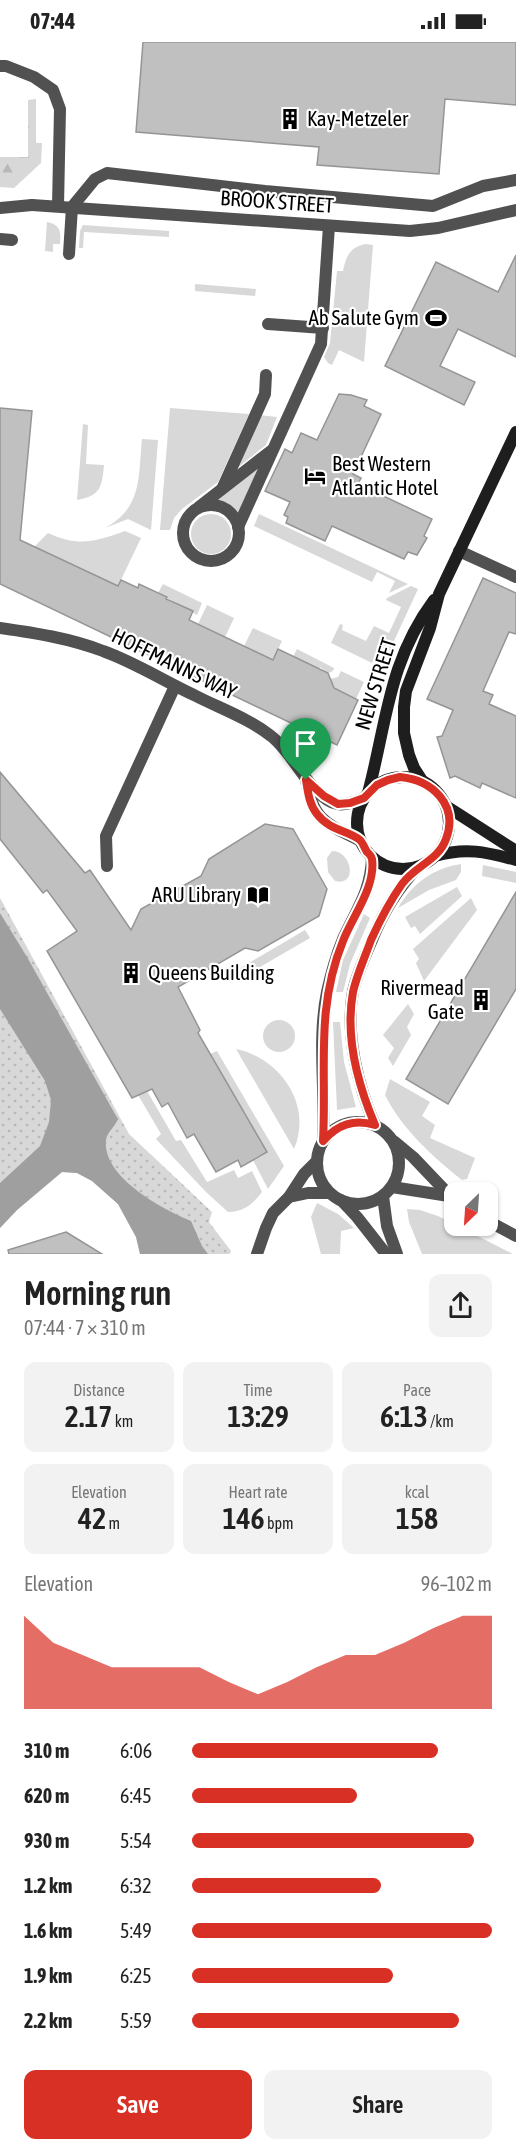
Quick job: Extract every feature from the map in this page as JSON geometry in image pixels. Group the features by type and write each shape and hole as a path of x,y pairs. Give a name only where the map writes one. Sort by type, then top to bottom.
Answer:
{"main road":[{"name":"NEW STREET","path":"423,782 414,768 404,733 404,707 410,676 430,628 439,594 516,432"},
{"name":"NEW STREET","path":"366,796 396,672 418,622 439,594"},
{"path":"435,856 447,838 449,828 446,807 441,796 423,782 400,777 377,785 366,796 358,812 357,827 360,841 372,857 382,864 394,868 418,867 435,856 453,851 485,852 516,860"},
{"path":"446,807 516,851"}],"street":[{"path":"0,66 6,66 34,77 53,90 60,110 58,206"},
{"path":"69,254 72,207 94,179 106,173 265,191 433,206 483,186 516,180"},
{"name":"BROOK STREET","path":"0,208 32,205 58,206 410,231 438,228 516,210"},
{"path":"238,527 321,344 329,226"},
{"path":"268,324 323,327"},
{"path":"223,488 265,394 266,375"},
{"path":"196,510 203,506 218,506 231,514 238,527 239,538 233,550 220,560 204,560 190,552 183,537 186,521 196,510 273,449"},
{"path":"459,551 516,577"},
{"name":"HOFFMANNS WAY","path":"0,628 60,637 104,651 272,736 288,753 306,780 324,796 338,804 350,803 366,796"},
{"path":"107,866 106,836 175,686"},
{"name":"HOFFMANNS WAY","path":"306,780 310,801 318,815 332,827 360,841"},
{"path":"257,1254 273,1213 289,1197 304,1174 317,1161 323,1141 323,1023 327,993 344,939 361,906 372,857"},
{"path":"375,1125 358,1076 351,1023 353,991 382,916 403,883 418,867"},
{"path":"323,1141 341,1125 352,1122 375,1125 413,1157 444,1190"},
{"path":"289,1197 308,1193 335,1196 351,1203 362,1204 373,1201 387,1191 399,1169 397,1149 393,1141"},
{"path":"317,1161 323,1183 357,1217 386,1254"},
{"path":"387,1191 444,1197"},
{"path":"387,1191 387,1226 397,1254"},
{"path":"498,1226 516,1236"}],"green space":[{"path":"36,99 36,143 42,143 41,163 14,188 0,187 0,157 28,157 28,100"},
{"path":"47,222 58,227 60,233 60,244 53,244 53,252 45,251"},
{"path":"83,225 169,231 169,237 84,232 83,248 79,248 80,231"},
{"path":"366,244 373,245 364,362 339,350 332,365 324,357 330,343 337,271 343,271 347,257 352,250"},
{"path":"195,284 256,289 255,296 195,291"},
{"path":"170,408 249,414 218,482 182,509 174,518 170,530 160,530"},
{"path":"259,415 277,417 266,445 236,469"},
{"path":"83,424 88,425 86,464 104,465 98,490 91,496 77,500"},
{"path":"142,439 158,440 151,530 128,519 105,528 126,511 132,501 139,478"},
{"path":"262,463 240,514 224,503 216,501"},
{"path":"211,514 225,520 231,534 225,548 211,554 197,548 191,534 197,520"},
{"path":"259,514 408,584 389,593 395,581 377,572 372,582 254,526"},
{"path":"125,531 141,538 118,586 34,547 48,533 68,540 86,541 105,538"},
{"path":"163,584 202,603 197,615 158,593"},
{"path":"411,586 418,589 387,656 377,651 372,663 331,643 340,624 343,625 342,630 366,641 374,626 389,633 401,607 386,600"},
{"path":"207,605 234,618 225,637 198,624"},
{"path":"253,628 282,641 273,660 244,646"},
{"path":"297,649 334,668 333,671 328,673 320,667 314,679 288,667"},
{"path":"341,671 364,682 356,699 329,686 330,679 338,677"},
{"path":"332,851 339,853 348,862 350,868 347,879 335,881 328,872 327,858"},
{"path":"461,864 461,872 456,880 429,890 398,908 410,892 432,873"},
{"path":"483,865 516,872 516,883 482,876"},
{"path":"457,887 462,896 420,934 415,926 411,928 405,917"},
{"path":"0,898 129,1134 212,1212 209,1222 231,1251 230,1254 140,1254 136,1237 118,1204 92,1181 77,1173 62,1172 17,1210 0,1228"},
{"path":"471,898 477,910 424,981 416,963 419,959 413,949"},
{"path":"364,914 370,918 350,964 343,992 336,992 343,960"},
{"path":"305,930 310,938 241,978 237,970"},
{"path":"408,1004 414,1014 407,1027 411,1035 393,1066 388,1058 394,1048 383,1035"},
{"path":"279,1020 290,1025 295,1036 290,1047 279,1052 268,1047 263,1036 268,1025"},
{"path":"333,1022 340,1022 344,1062 356,1107 337,1110"},
{"path":"236,1049 266,1062 289,1086 296,1100 299,1116 299,1132 294,1149"},
{"path":"217,1051 284,1166 268,1189 253,1160 266,1152 210,1054"},
{"path":"390,1079 430,1102 422,1116 435,1125 430,1138 475,1158 467,1179 462,1180 440,1162 409,1131 385,1095"},
{"path":"147,1091 176,1141 181,1140 207,1182 234,1170 238,1178 252,1171 262,1192 255,1200 243,1209 228,1212 206,1192 156,1139 161,1134 138,1095"},
{"path":"317,1203 338,1214 354,1228 341,1231 340,1254 321,1254 311,1217"},
{"path":"407,1209 420,1210 444,1219 444,1236 477,1236 513,1254 422,1254 409,1222"}],"shaded area":[{"path":"0,913 118,1119 106,1140 107,1154 114,1167 123,1179 150,1200 191,1221 208,1254 140,1254 136,1237 118,1204 92,1181 77,1173 62,1172 17,1210 0,1228 0,1183 40,1146 49,1122 51,1100 45,1081 0,1009"}],"building":[{"name":"Kay-Metzeler","path":"143,42 516,42 516,105 445,99 439,174 317,165 319,147 136,132"},
{"path":"516,255 516,357 458,329 440,366 475,382 464,405 385,366 436,262 498,292"},
{"name":"Best Western Atlantic Hotel","path":"339,394 367,400 364,406 381,414 353,474 361,478 358,484 432,519 424,536 427,538 417,555 408,552 404,559 332,526 325,541 286,523 288,517 284,515 290,502 265,491 285,449 292,453 301,433 317,440"},
{"path":"0,408 32,411 20,540 118,586 121,580 138,588 139,584 167,597 166,599 193,611 189,620 273,660 278,649 328,673 334,688 358,700 337,745 0,584"},
{"path":"483,578 516,593 516,634 509,632 483,691 493,695 489,704 516,716 516,798 482,783 480,788 455,776 450,778 437,737 442,736 453,710 427,699"},
{"name":"Queens Building","path":"0,772 85,873 90,870 131,930 141,909 201,876 209,859 265,824 293,829 327,889 319,916 258,951 245,948 178,987 200,1030 198,1033 267,1152 241,1167 238,1160 216,1172 194,1134 187,1138 168,1103 162,1107 152,1089 132,1098 47,951 77,931 47,890 43,893 0,839"},
{"name":"Rivermead Gate","path":"516,892 516,989 448,1104 406,1079"},
{"path":"66,1232 102,1254 9,1254 8,1250"}],"place":[{"name":"Kay-Metzeler","path":"290,119"},
{"name":"Ab Salute Gym","path":"436,318"},
{"name":"Best Western Atlantic Hotel","path":"315,476"},
{"name":"ARU Library","path":"258,895"},
{"name":"Queens Building","path":"131,973"},
{"name":"Rivermead Gate","path":"481,1000"}],"route":[{"path":"400,777 412,778 433,788 441,796 449,817 447,838 442,848 435,856 418,867 403,883 382,916 353,991 351,1023 354,1053 364,1098 375,1125 352,1122 341,1125 323,1141 325,1115 323,1023 327,993 334,965 368,885 372,857 360,841 332,827 318,815 310,801 306,780 324,796 338,804 364,798 377,785 388,780 400,777"}]}
